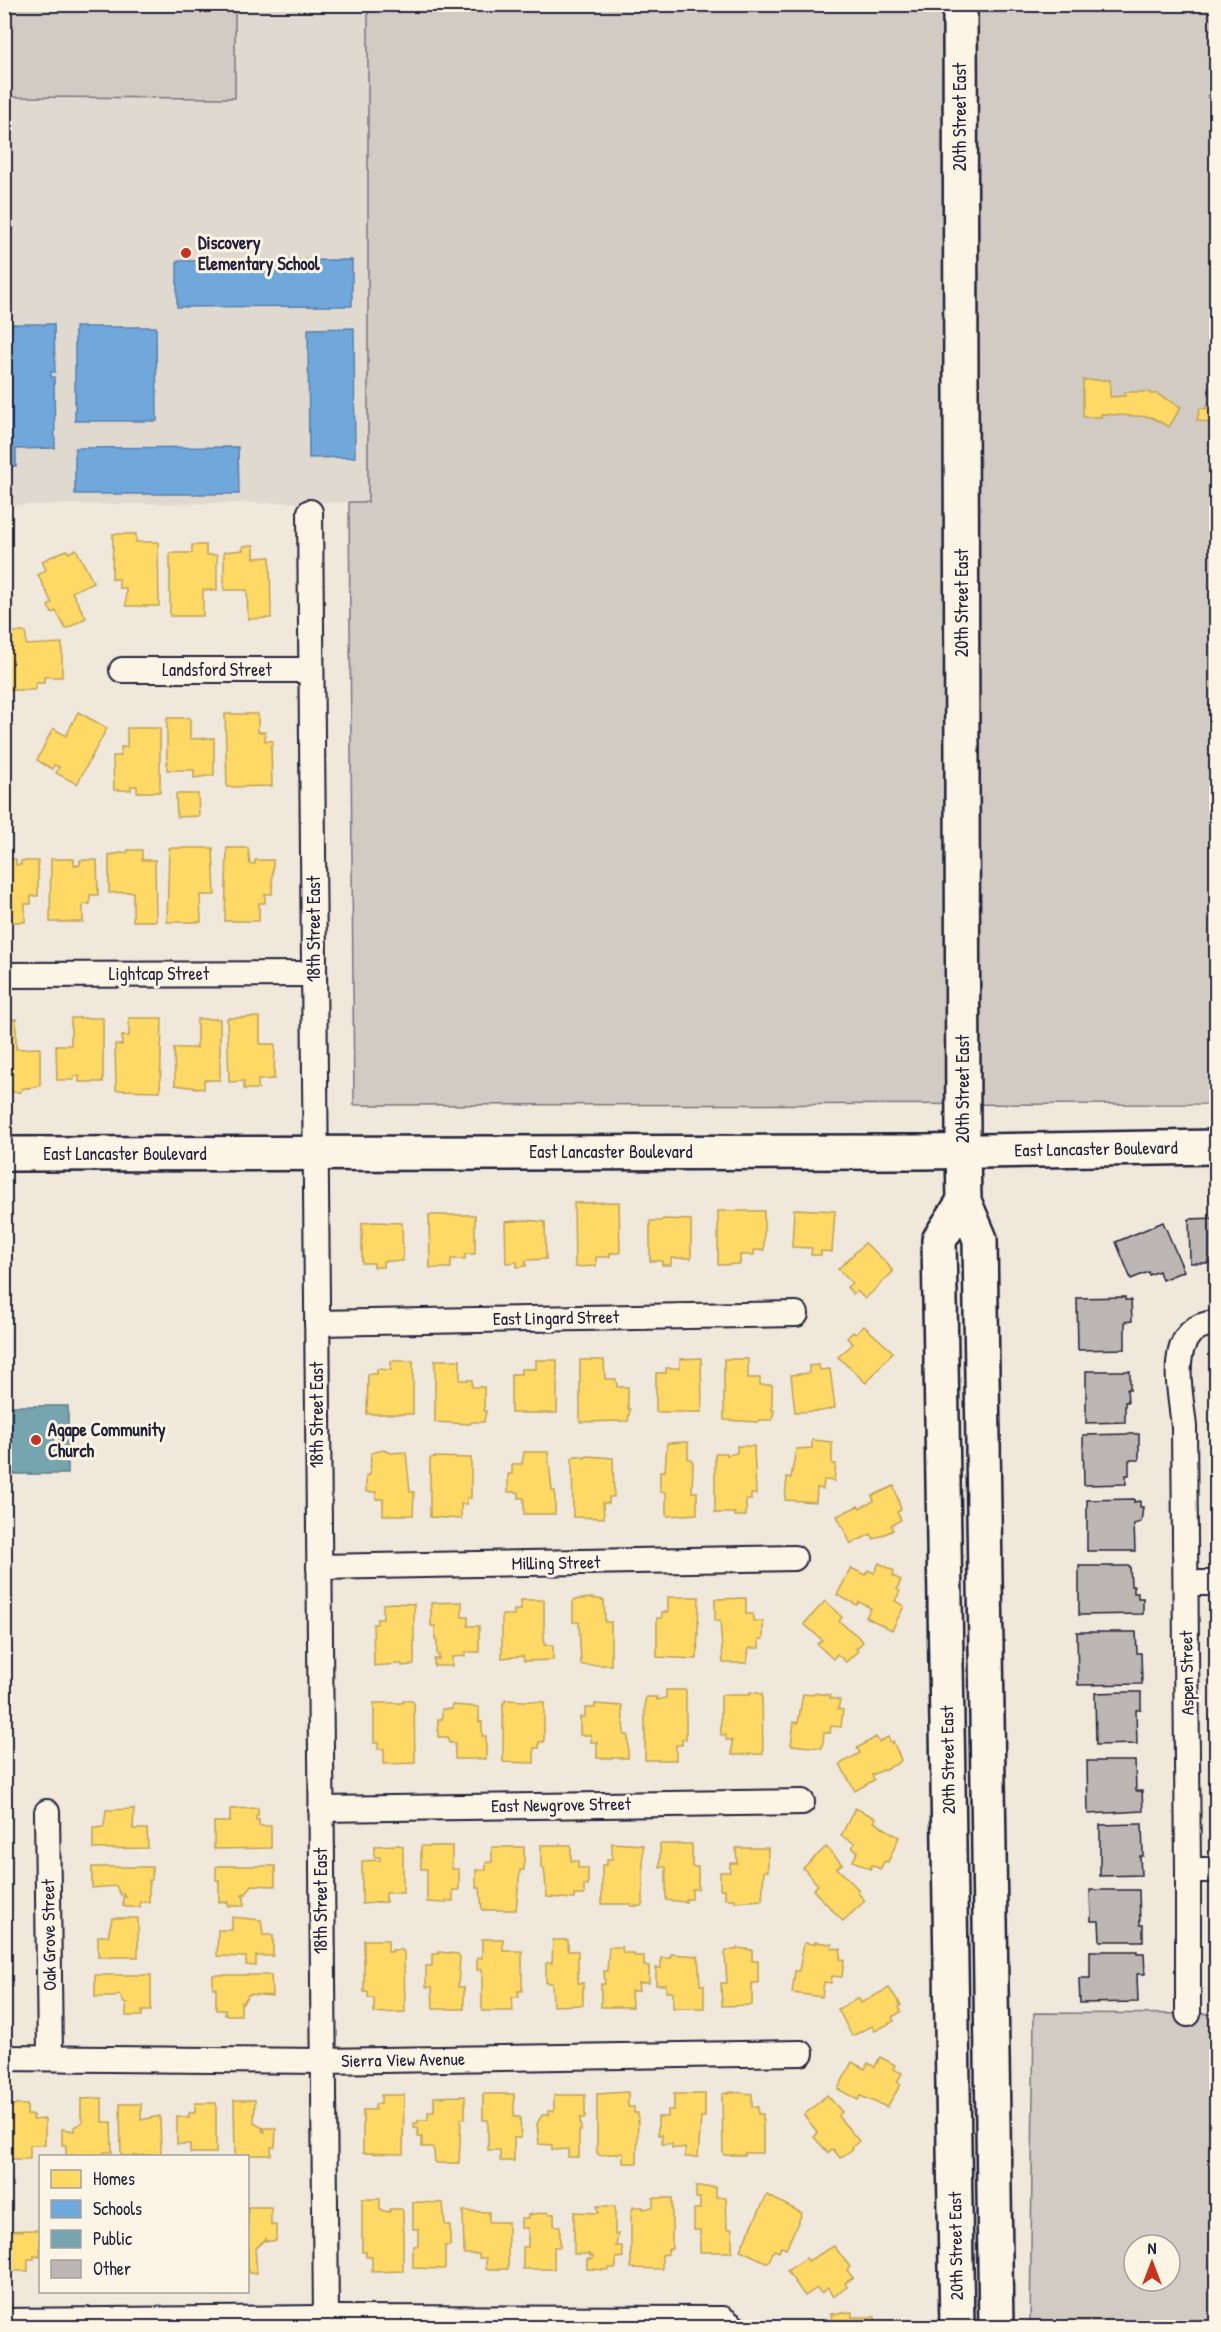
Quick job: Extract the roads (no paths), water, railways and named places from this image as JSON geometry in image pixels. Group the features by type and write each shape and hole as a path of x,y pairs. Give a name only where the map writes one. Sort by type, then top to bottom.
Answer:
{"main road":[{"name":"20th Street East","path":"960,4 963,1151 964,1201 980,1239 996,2328"},
{"name":"East Lancaster Boulevard","path":"4,1154 963,1151 1216,1147"},
{"name":"20th Street East","path":"957,2328 939,1240 964,1201"}],"street":[{"name":"18th Street East","path":"310,512 326,2318"},
{"name":"Landsford Street","path":"122,670 311,670"},
{"name":"Lightcap Street","path":"4,975 314,974"},
{"name":"East Lingard Street","path":"317,1323 796,1314"},
{"name":"Aspen Street","path":"1188,2014 1184,1427 1178,1367 1180,1351 1188,1334 1205,1323 1216,1323"},
{"name":"Milling Street","path":"319,1567 794,1558"},
{"path":"1186,1583 1216,1583"},
{"name":"East Newgrove Street","path":"321,1809 802,1802"},
{"name":"Oak Grove Street","path":"47,1812 50,2057"},
{"path":"1188,1870 1216,1870"},
{"name":"Sierra View Avenue","path":"4,2058 323,2061 801,2053"},
{"path":"4,2321 326,2318 723,2319 735,2328"}],"place":[{"name":"Discovery Elementary School","path":"186,253"},
{"name":"Agape Community Church","path":"36,1440"}]}
